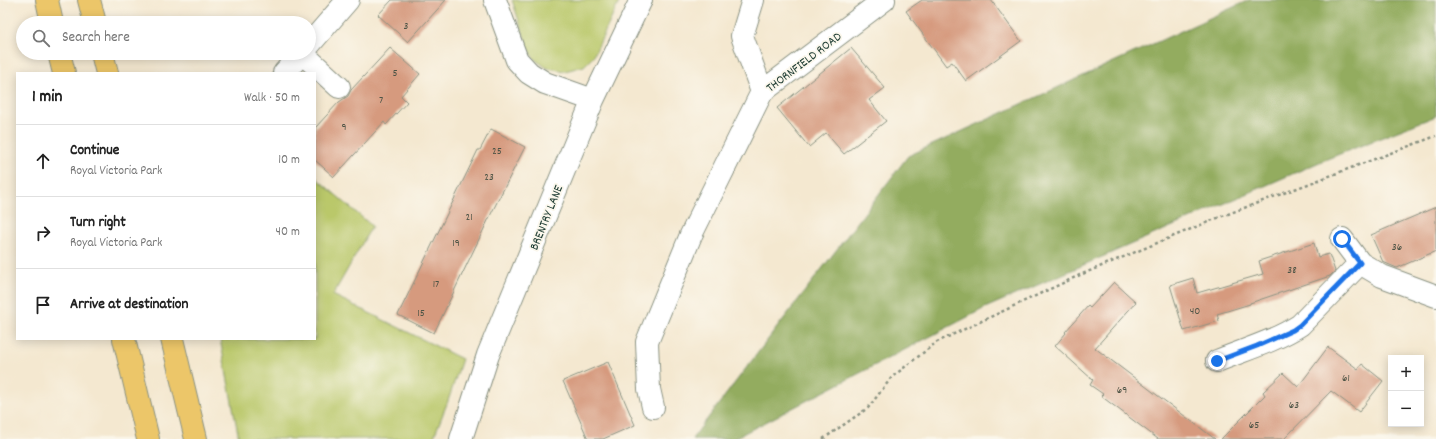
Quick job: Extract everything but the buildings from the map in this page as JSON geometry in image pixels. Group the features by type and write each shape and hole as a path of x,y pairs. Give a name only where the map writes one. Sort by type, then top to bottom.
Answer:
{"main road":[{"path":"47,0 50,16"},
{"path":"89,0 93,16"},
{"path":"61,60 64,72"},
{"path":"104,60 107,72"},
{"path":"124,340 148,439"},
{"path":"172,340 196,439"}],"street":[{"path":"316,37 348,0"},
{"path":"495,0 516,60 529,73 545,83 593,100"},
{"name":"BRENTRY LANE","path":"461,439 488,355 593,100 642,0"},
{"name":"THORNFIELD ROAD","path":"754,0 742,36 762,92 884,0"},
{"path":"285,72 296,60"},
{"path":"310,60 339,87"},
{"path":"653,407 649,389 647,342 691,235 762,92"},
{"path":"1342,239 1360,263 1382,276 1436,296"},
{"path":"1217,361 1257,346 1293,330 1300,325 1360,263"}],"path":[{"path":"823,439 868,408 892,377 937,342 1080,275 1220,217 1436,136"}],"green space":[{"path":"512,0 620,0 593,57 584,66 565,71 547,68 534,59 528,48"},
{"path":"1249,0 1436,0 1436,116 1322,161 985,308 733,439 692,439 908,156"},
{"path":"316,178 372,226 333,295 462,359 433,439 239,439 220,340 316,340"}],"route":[{"path":"1217,361 1257,346 1293,330 1306,320 1360,263 1342,239"}]}
